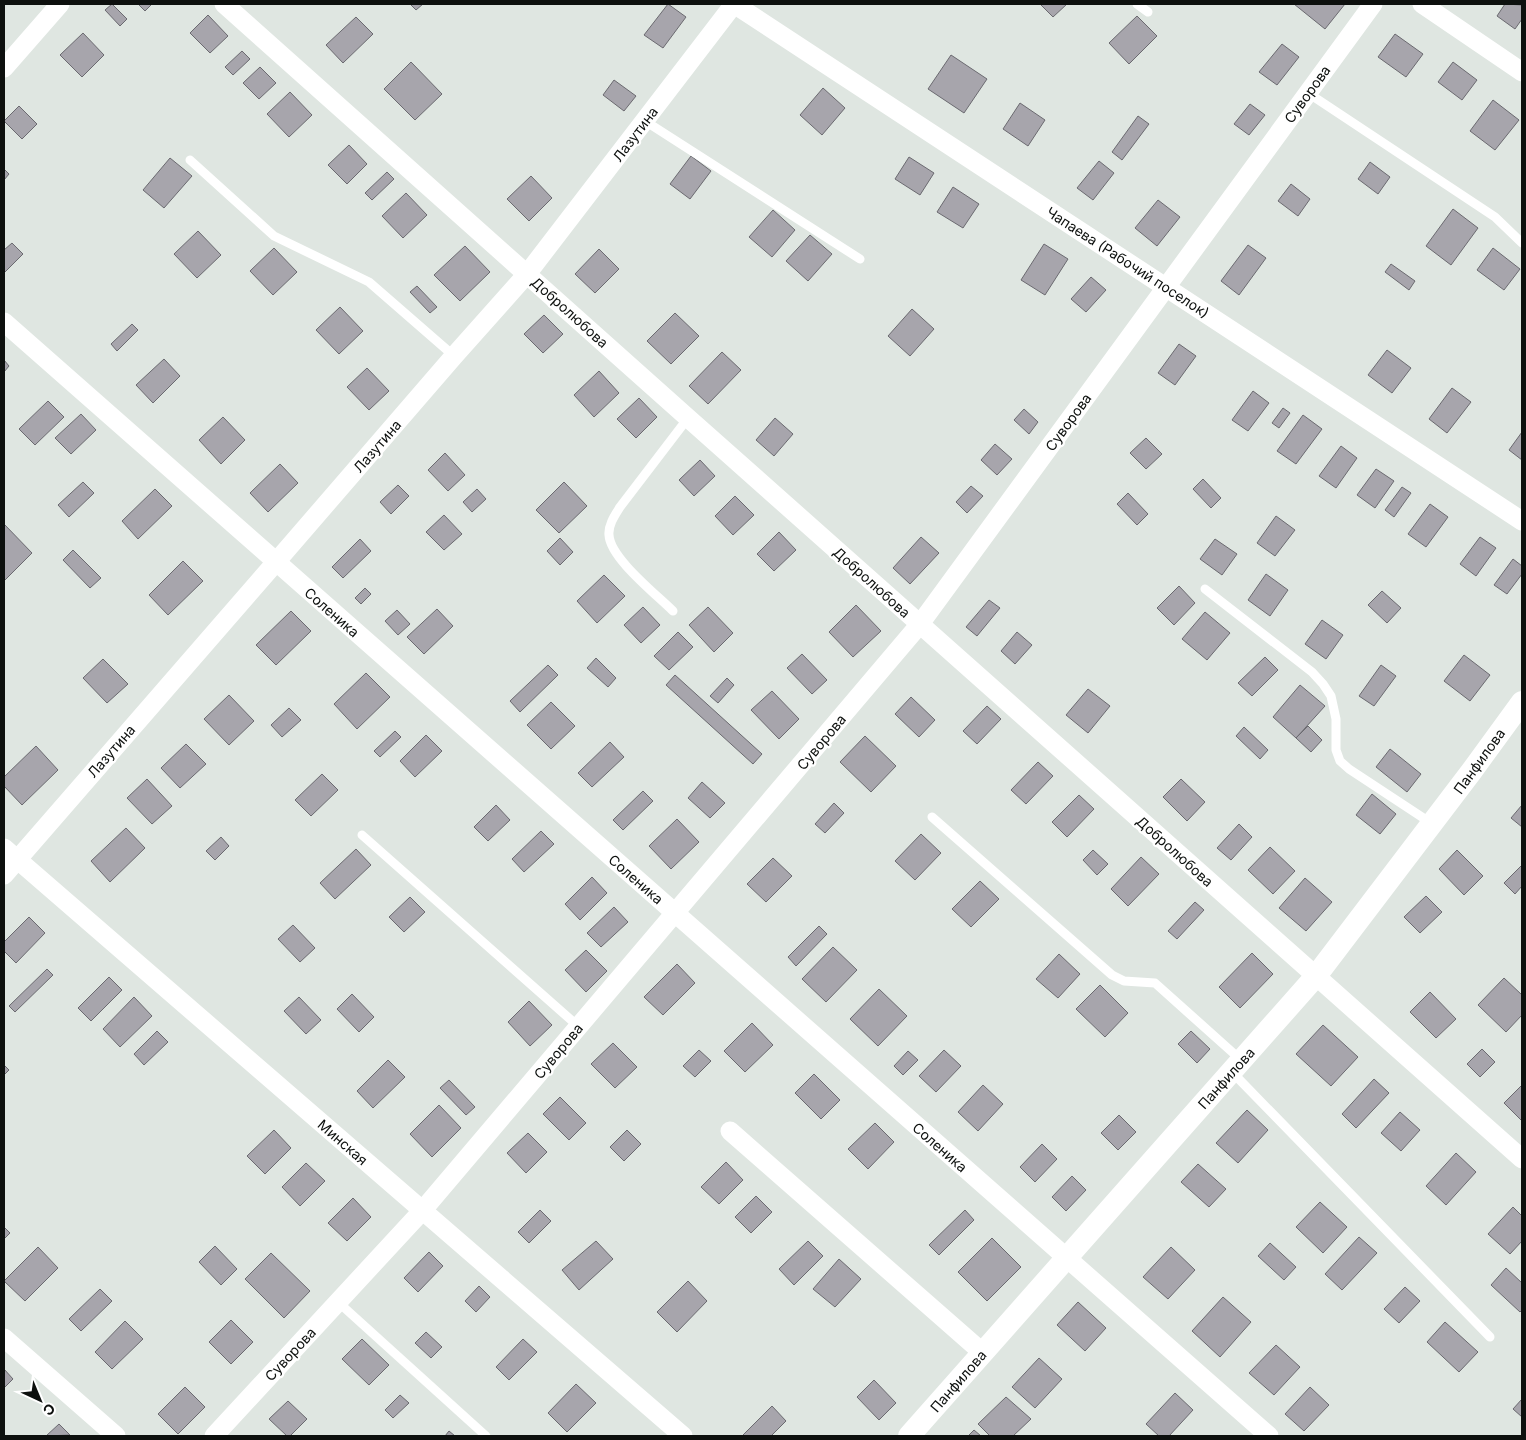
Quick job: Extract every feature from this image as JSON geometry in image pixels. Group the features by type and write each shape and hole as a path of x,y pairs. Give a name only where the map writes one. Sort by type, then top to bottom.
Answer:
{"street":[{"path":"4,68 60,4"},
{"name":"Добролюбова","path":"224,4 1522,1159"},
{"name":"Лазутина","path":"4,875 10,854 276,562 527,274 734,4"},
{"name":"Чапаева (Рабочий поселок)","path":"734,4 1522,521"},
{"name":"Суворова","path":"214,1436 422,1211 920,624 1372,4"},
{"path":"1422,4 1522,72"},
{"name":"Соленика","path":"4,322 1269,1436"},
{"name":"Панфилова","path":"909,1436 1316,976 1522,702"},
{"name":"Минская","path":"10,854 683,1436"},
{"path":"730,1131 983,1353"},
{"path":"4,1338 116,1436"}],"lane":[{"path":"1136,4 1148,12"},
{"path":"1308,93 1495,217 1522,243"},
{"path":"645,121 860,259"},
{"path":"190,160 274,236 369,282 454,356"},
{"path":"673,611 621,560 612,548 608,534 612,520 620,507 688,418"},
{"path":"1205,589 1312,672 1323,684 1330,696 1336,719 1336,750 1340,761 1432,824"},
{"path":"932,818 1112,975 1124,981 1154,983 1236,1066 1490,1337"},
{"path":"362,836 579,1027"},
{"path":"338,1302 486,1436"}],"building":[{"path":"112,4 127,19 120,26 105,10"},
{"path":"138,4 152,4 145,11"},
{"path":"410,4 423,4 416,10"},
{"path":"668,4 686,17 663,48 644,35"},
{"path":"1040,4 1067,4 1053,17"},
{"path":"1294,4 1345,4 1325,29"},
{"path":"1505,4 1522,5 1522,19 1515,29 1497,16"},
{"path":"208,15 228,36 210,53 190,33"},
{"path":"1137,16 1157,36 1129,64 1109,43"},
{"path":"356,17 373,34 343,63 326,45"},
{"path":"83,33 104,55 82,77 60,55"},
{"path":"1395,34 1423,54 1406,77 1378,57"},
{"path":"1282,44 1299,57 1277,85 1259,72"},
{"path":"242,51 250,59 233,75 225,67"},
{"path":"951,55 987,79 964,113 928,89"},
{"path":"411,62 442,94 415,120 384,89"},
{"path":"1453,62 1477,80 1462,100 1438,82"},
{"path":"260,67 276,83 259,99 243,83"},
{"path":"614,80 636,96 624,111 603,95"},
{"path":"823,88 845,108 822,135 800,115"},
{"path":"290,92 312,115 289,137 267,114"},
{"path":"1493,100 1519,120 1495,150 1470,131"},
{"path":"1020,103 1045,120 1028,146 1003,129"},
{"path":"1250,104 1265,115 1249,135 1234,124"},
{"path":"19,106 37,124 22,139 4,121"},
{"path":"1138,116 1149,124 1122,160 1112,152"},
{"path":"349,145 367,164 347,184 328,165"},
{"path":"691,156 711,171 690,199 670,184"},
{"path":"909,157 934,173 920,195 895,179"},
{"path":"170,158 192,176 164,208 143,190"},
{"path":"1099,161 1114,173 1093,200 1077,188"},
{"path":"1370,162 1390,177 1378,194 1358,179"},
{"path":"4,169 9,174 4,180"},
{"path":"387,172 394,179 372,200 365,193"},
{"path":"531,176 552,198 529,221 507,199"},
{"path":"1291,184 1310,199 1298,216 1278,201"},
{"path":"953,187 979,204 963,228 937,212"},
{"path":"406,193 427,215 403,238 382,216"},
{"path":"1158,200 1180,217 1157,246 1135,228"},
{"path":"1453,209 1478,228 1451,265 1426,246"},
{"path":"773,210 795,230 772,257 749,237"},
{"path":"198,231 221,255 197,278 174,254"},
{"path":"810,235 832,254 808,281 786,261"},
{"path":"12,243 23,254 4,273 4,250"},
{"path":"1044,244 1068,259 1045,295 1021,280"},
{"path":"1248,245 1266,258 1239,295 1221,281"},
{"path":"465,246 490,272 460,301 434,275"},
{"path":"274,248 297,272 273,295 250,271"},
{"path":"1493,248 1520,269 1504,290 1477,270"},
{"path":"599,249 619,269 595,293 575,274"},
{"path":"1391,264 1415,281 1409,290 1385,272"},
{"path":"1091,277 1106,290 1086,312 1071,299"},
{"path":"417,286 437,307 430,313 410,292"},
{"path":"340,307 363,331 339,354 316,330"},
{"path":"912,309 934,329 910,356 888,336"},
{"path":"675,313 699,336 671,364 647,341"},
{"path":"544,315 563,334 543,353 524,334"},
{"path":"132,324 138,330 117,351 111,344"},
{"path":"1179,344 1196,356 1175,385 1158,373"},
{"path":"1387,350 1411,368 1392,393 1368,375"},
{"path":"722,352 741,370 708,404 689,386"},
{"path":"164,359 180,376 153,403 136,385"},
{"path":"4,360 9,366 4,372"},
{"path":"367,368 389,391 369,410 347,387"},
{"path":"599,371 619,393 594,417 574,395"},
{"path":"1452,388 1471,402 1447,433 1429,419"},
{"path":"1253,391 1269,403 1248,431 1232,420"},
{"path":"639,398 657,417 636,438 617,419"},
{"path":"48,401 64,417 35,445 19,429"},
{"path":"1283,408 1290,413 1279,428 1272,423"},
{"path":"1024,409 1038,422 1029,434 1014,420"},
{"path":"81,414 96,430 71,454 55,438"},
{"path":"1303,415 1322,429 1296,464 1277,451"},
{"path":"223,417 245,440 221,464 199,440"},
{"path":"775,418 793,434 774,456 756,440"},
{"path":"1522,432 1522,460 1509,450"},
{"path":"1146,438 1162,454 1146,469 1130,453"},
{"path":"995,444 1012,459 997,475 981,460"},
{"path":"1341,446 1357,458 1336,488 1319,476"},
{"path":"445,453 465,475 448,491 428,470"},
{"path":"700,460 715,476 694,496 679,480"},
{"path":"280,464 298,483 268,512 250,493"},
{"path":"1376,469 1394,481 1375,508 1357,495"},
{"path":"1203,479 1221,498 1211,508 1193,489"},
{"path":"83,482 94,493 69,517 58,505"},
{"path":"564,482 587,506 559,533 536,510"},
{"path":"398,485 409,496 391,514 380,502"},
{"path":"971,486 983,496 967,513 956,502"},
{"path":"1402,487 1411,493 1394,517 1385,510"},
{"path":"155,489 172,506 138,539 122,521"},
{"path":"477,489 486,499 472,512 463,502"},
{"path":"1128,493 1148,514 1137,525 1117,504"},
{"path":"735,496 754,515 733,535 715,516"},
{"path":"1430,504 1448,517 1426,547 1408,534"},
{"path":"444,515 462,534 444,550 426,532"},
{"path":"1276,516 1295,530 1275,556 1257,543"},
{"path":"4,524 32,553 5,580 4,579"},
{"path":"779,532 796,550 774,571 757,554"},
{"path":"921,537 939,553 910,584 893,568"},
{"path":"1480,537 1496,548 1476,576 1460,564"},
{"path":"560,538 573,552 560,565 547,551"},
{"path":"360,539 371,551 343,578 332,567"},
{"path":"1215,539 1237,554 1222,575 1200,559"},
{"path":"73,550 101,578 90,588 63,560"},
{"path":"1513,559 1522,566 1522,574 1507,594 1494,585"},
{"path":"183,561 203,581 168,615 149,595"},
{"path":"1266,574 1288,590 1270,616 1248,600"},
{"path":"604,575 625,596 597,623 577,601"},
{"path":"1179,586 1195,603 1174,625 1157,608"},
{"path":"365,588 371,594 361,604 355,598"},
{"path":"1382,591 1401,608 1387,623 1368,605"},
{"path":"989,600 1000,608 977,636 966,627"},
{"path":"856,605 881,631 853,657 829,632"},
{"path":"643,607 660,625 641,643 624,625"},
{"path":"708,607 733,633 714,652 689,625"},
{"path":"437,609 453,626 424,654 407,637"},
{"path":"397,610 410,624 398,635 385,621"},
{"path":"291,611 311,631 276,665 256,645"},
{"path":"1205,612 1230,633 1207,660 1182,639"},
{"path":"1322,620 1343,635 1326,659 1305,644"},
{"path":"678,632 693,647 669,670 654,656"},
{"path":"1017,632 1032,645 1015,664 1001,651"},
{"path":"802,654 827,680 812,694 787,668"},
{"path":"1464,655 1490,675 1470,701 1444,681"},
{"path":"1265,657 1278,670 1252,696 1238,683"},
{"path":"596,658 616,678 608,687 587,668"},
{"path":"103,659 128,684 107,703 83,678"},
{"path":"548,665 558,675 520,712 510,701"},
{"path":"1381,665 1396,676 1374,706 1359,696"},
{"path":"366,673 390,697 357,729 334,704"},
{"path":"675,675 762,754 753,764 666,685"},
{"path":"727,678 734,685 718,703 710,696"},
{"path":"1300,685 1325,706 1296,738 1273,717"},
{"path":"1088,689 1110,706 1088,733 1066,715"},
{"path":"772,691 799,719 779,739 751,710"},
{"path":"229,695 254,721 229,745 204,719"},
{"path":"911,697 935,720 919,737 895,714"},
{"path":"551,702 575,726 551,749 527,725"},
{"path":"987,706 1001,719 977,744 963,731"},
{"path":"289,708 301,720 282,737 271,725"},
{"path":"1308,726 1322,740 1311,752 1296,738"},
{"path":"1244,727 1268,750 1260,759 1236,736"},
{"path":"395,731 401,737 380,757 374,751"},
{"path":"426,735 442,751 415,777 400,761"},
{"path":"865,736 896,766 871,792 840,762"},
{"path":"610,742 624,757 592,787 578,773"},
{"path":"186,744 206,764 180,788 161,768"},
{"path":"36,746 58,770 22,805 4,786 4,777"},
{"path":"1390,749 1421,774 1407,792 1376,767"},
{"path":"1038,762 1053,776 1026,804 1011,790"},
{"path":"322,774 338,790 311,816 295,800"},
{"path":"147,779 172,806 152,824 127,798"},
{"path":"1181,779 1205,802 1187,821 1163,797"},
{"path":"702,782 725,803 710,818 688,798"},
{"path":"643,791 653,801 623,830 613,820"},
{"path":"1372,794 1396,814 1380,834 1356,815"},
{"path":"1079,795 1094,809 1067,837 1052,822"},
{"path":"834,803 844,813 825,833 815,824"},
{"path":"496,805 510,820 488,841 474,827"},
{"path":"1522,805 1522,827 1511,818"},
{"path":"677,819 699,842 671,869 649,846"},
{"path":"1239,824 1252,837 1231,860 1217,848"},
{"path":"126,828 145,848 110,882 91,861"},
{"path":"541,831 554,844 524,872 512,859"},
{"path":"921,834 941,853 915,880 895,861"},
{"path":"221,837 229,846 215,860 206,851"},
{"path":"1270,847 1295,871 1273,894 1248,870"},
{"path":"356,849 371,865 335,899 320,883"},
{"path":"1093,850 1108,864 1097,875 1083,860"},
{"path":"1457,850 1483,876 1464,895 1439,869"},
{"path":"1141,857 1159,874 1128,906 1111,889"},
{"path":"773,858 792,876 766,902 747,884"},
{"path":"1522,865 1522,886 1515,894 1504,883"},
{"path":"592,877 607,893 580,920 565,904"},
{"path":"1305,878 1332,902 1306,931 1279,908"},
{"path":"980,881 999,899 971,927 952,909"},
{"path":"1426,896 1442,912 1420,933 1404,917"},
{"path":"410,897 425,912 404,932 389,917"},
{"path":"1195,902 1204,910 1177,939 1168,931"},
{"path":"614,907 628,922 601,947 587,933"},
{"path":"29,917 45,933 16,963 4,951 4,942"},
{"path":"293,925 315,948 300,962 278,939"},
{"path":"819,926 827,934 796,966 788,957"},
{"path":"833,947 857,970 826,1002 802,979"},
{"path":"586,950 607,971 586,992 565,970"},
{"path":"1252,953 1273,974 1240,1008 1219,987"},
{"path":"1059,954 1080,974 1058,998 1036,979"},
{"path":"677,964 695,983 663,1015 644,997"},
{"path":"47,969 53,975 15,1012 9,1006"},
{"path":"109,977 122,990 91,1021 78,1008"},
{"path":"1504,978 1522,995 1522,1015 1506,1032 1478,1005"},
{"path":"1100,985 1128,1013 1105,1037 1076,1009"},
{"path":"879,989 907,1016 878,1046 850,1019"},
{"path":"1430,992 1456,1019 1436,1038 1410,1012"},
{"path":"352,994 374,1017 359,1032 337,1009"},
{"path":"134,997 152,1016 120,1047 103,1029"},
{"path":"299,997 321,1020 306,1034 284,1011"},
{"path":"529,1001 552,1025 530,1046 508,1022"},
{"path":"752,1023 773,1045 745,1072 724,1051"},
{"path":"1323,1025 1358,1057 1331,1086 1296,1054"},
{"path":"157,1031 168,1042 144,1065 134,1054"},
{"path":"1191,1031 1210,1049 1197,1063 1178,1044"},
{"path":"613,1043 637,1067 615,1088 591,1064"},
{"path":"1482,1049 1495,1062 1480,1077 1467,1064"},
{"path":"699,1050 711,1061 695,1077 683,1066"},
{"path":"944,1050 961,1066 936,1092 919,1076"},
{"path":"908,1051 918,1060 903,1075 894,1066"},
{"path":"388,1060 405,1077 373,1108 357,1091"},
{"path":"4,1065 9,1070 4,1075"},
{"path":"814,1074 840,1100 821,1119 795,1093"},
{"path":"1374,1079 1389,1093 1356,1128 1342,1114"},
{"path":"449,1080 475,1107 466,1115 440,1088"},
{"path":"983,1085 1003,1104 978,1131 958,1112"},
{"path":"1522,1085 1522,1118 1521,1120 1504,1103"},
{"path":"560,1097 586,1123 569,1140 543,1114"},
{"path":"439,1105 461,1128 432,1157 410,1134"},
{"path":"1247,1110 1268,1130 1238,1163 1216,1143"},
{"path":"1400,1112 1420,1130 1401,1151 1381,1133"},
{"path":"1119,1115 1136,1132 1118,1150 1101,1133"},
{"path":"875,1123 894,1142 868,1169 848,1149"},
{"path":"274,1130 291,1148 265,1174 247,1156"},
{"path":"627,1130 641,1144 624,1161 610,1147"},
{"path":"528,1133 547,1152 526,1173 507,1153"},
{"path":"1042,1144 1057,1159 1035,1182 1020,1167"},
{"path":"1456,1153 1476,1172 1446,1205 1426,1186"},
{"path":"726,1162 743,1180 719,1204 701,1187"},
{"path":"306,1163 325,1181 300,1206 282,1187"},
{"path":"1198,1164 1226,1189 1209,1207 1181,1182"},
{"path":"1072,1176 1086,1190 1066,1211 1052,1197"},
{"path":"756,1196 772,1212 751,1233 735,1217"},
{"path":"353,1198 371,1217 347,1241 328,1223"},
{"path":"1320,1202 1347,1227 1323,1253 1296,1227"},
{"path":"1513,1207 1522,1216 1522,1241 1510,1254 1488,1234"},
{"path":"540,1210 551,1221 529,1243 518,1232"},
{"path":"965,1210 974,1220 939,1255 929,1245"},
{"path":"4,1227 10,1233 4,1239"},
{"path":"1359,1237 1377,1253 1342,1290 1325,1274"},
{"path":"992,1238 1021,1267 987,1301 958,1272"},
{"path":"596,1241 613,1259 579,1290 562,1270"},
{"path":"808,1241 823,1256 794,1285 779,1269"},
{"path":"1270,1243 1296,1267 1284,1280 1258,1256"},
{"path":"215,1246 237,1269 221,1285 199,1262"},
{"path":"38,1247 58,1268 25,1301 4,1281"},
{"path":"1171,1247 1195,1270 1168,1299 1143,1277"},
{"path":"429,1252 443,1266 418,1292 404,1278"},
{"path":"271,1253 310,1291 284,1318 245,1279"},
{"path":"839,1259 861,1279 835,1307 813,1289"},
{"path":"1506,1268 1522,1283 1522,1310 1520,1312 1491,1285"},
{"path":"688,1281 707,1301 677,1332 657,1312"},
{"path":"479,1286 490,1297 476,1312 465,1301"},
{"path":"1405,1287 1420,1301 1399,1323 1384,1309"},
{"path":"100,1289 112,1301 81,1331 69,1319"},
{"path":"1223,1297 1251,1322 1220,1357 1192,1331"},
{"path":"1078,1302 1106,1328 1085,1351 1057,1325"},
{"path":"231,1320 253,1342 231,1364 209,1342"},
{"path":"125,1321 143,1339 112,1369 95,1352"},
{"path":"1445,1322 1478,1352 1459,1372 1427,1342"},
{"path":"426,1332 442,1347 431,1358 415,1343"},
{"path":"362,1339 389,1365 369,1385 342,1359"},
{"path":"523,1339 537,1352 509,1380 496,1367"},
{"path":"1276,1345 1300,1367 1274,1395 1249,1373"},
{"path":"1039,1358 1062,1379 1035,1408 1012,1387"},
{"path":"4,1369 13,1379 4,1388"},
{"path":"874,1380 896,1403 879,1420 857,1397"},
{"path":"576,1384 596,1403 567,1432 548,1413"},
{"path":"185,1387 205,1407 178,1434 158,1414"},
{"path":"1310,1387 1329,1405 1304,1431 1285,1414"},
{"path":"1175,1393 1193,1410 1169,1436 1159,1436 1146,1424"},
{"path":"400,1395 409,1403 393,1418 385,1410"},
{"path":"1006,1397 1031,1419 1013,1436 990,1436 978,1424"},
{"path":"1522,1399 1522,1417 1513,1409"},
{"path":"288,1401 307,1419 290,1436 287,1436 269,1419"},
{"path":"772,1406 786,1421 771,1436 742,1436"},
{"path":"59,1424 70,1435 46,1436"},
{"path":"974,1430 981,1436 968,1436"},
{"path":"449,1431 455,1436 445,1436"}]}
